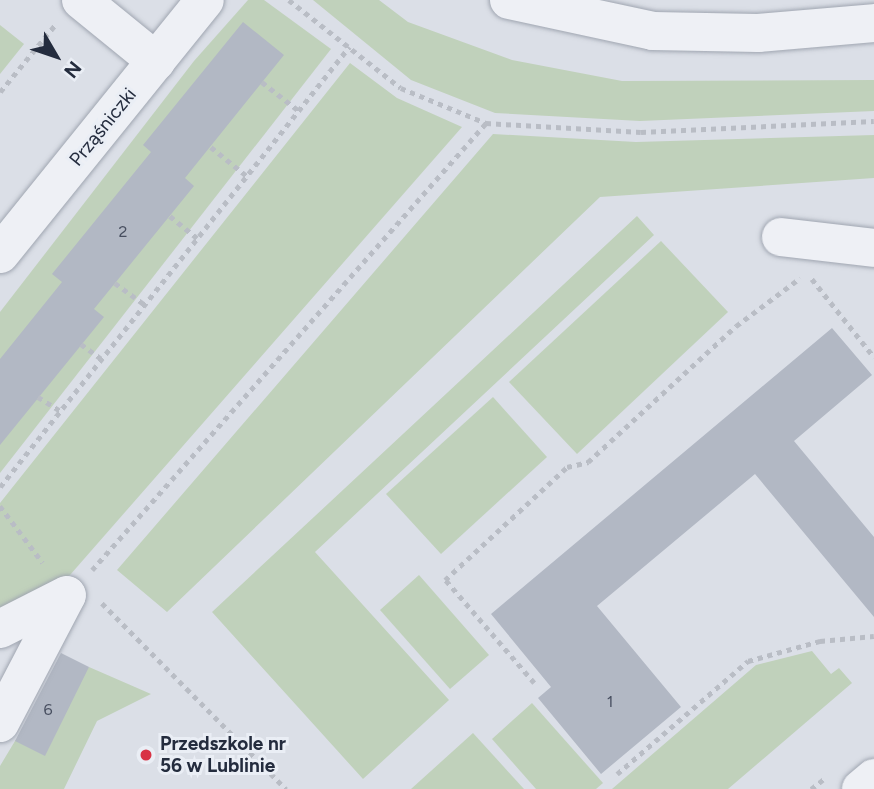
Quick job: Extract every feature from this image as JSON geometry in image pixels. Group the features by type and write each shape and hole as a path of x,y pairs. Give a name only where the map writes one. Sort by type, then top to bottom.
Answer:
{"street":[{"name":"Prząśniczki","path":"0,254 205,0"},
{"path":"509,0 653,31 758,33 874,46"},
{"path":"70,10 156,61"},
{"path":"758,33 874,23"},
{"path":"781,237 874,248"},
{"path":"0,629 73,589"},
{"path":"0,723 73,589"},
{"path":"861,789 874,778"}],"path":[{"path":"289,0 401,88 486,123 640,132 874,121"},
{"path":"0,92 70,10"},
{"path":"0,487 349,47"},
{"path":"262,82 298,110"},
{"path":"73,589 486,123"},
{"path":"211,147 247,176"},
{"path":"170,216 197,238"},
{"path":"534,683 445,580 567,467 588,461 736,326 807,274 874,357"},
{"path":"115,283 145,305"},
{"path":"81,344 102,359"},
{"path":"38,397 60,411"},
{"path":"0,506 73,589 121,618 286,789"},
{"path":"617,774 748,661 820,641 874,636"}],"green space":[{"path":"248,0 264,0 331,49 0,473 0,312 194,61"},
{"path":"313,0 379,0 408,22 512,60 622,81 874,80 874,111 640,121 495,113 411,80"},
{"path":"0,25 24,44 0,74"},
{"path":"350,63 397,98 462,127 70,575 0,612 0,503"},
{"path":"493,134 636,142 874,135 874,178 600,197 167,612 117,570"},
{"path":"637,216 654,235 315,552 449,700 363,779 212,612"},
{"path":"661,241 728,312 577,454 509,382"},
{"path":"493,397 547,457 441,554 386,494"},
{"path":"419,575 489,655 450,689 380,610"},
{"path":"812,651 831,674 839,668 852,683 728,789 612,789 756,665"},
{"path":"89,667 151,694 97,721 64,789 0,789 0,766 15,741"},
{"path":"532,703 603,783 596,789 536,789 492,739"},
{"path":"473,733 524,789 411,789"}],"building":[{"path":"243,22 284,55 185,178 194,186 94,309 104,317 0,445 0,359 62,282 52,274 151,152 143,145"},
{"path":"832,328 872,375 794,441 874,537 874,617 755,474 597,606 681,707 601,774 538,698 551,687 491,614"},
{"path":"61,653 89,667 45,756 15,741"}],"place":[{"name":"Przedszkole nr 56 w Lublinie","path":"146,755"}]}
